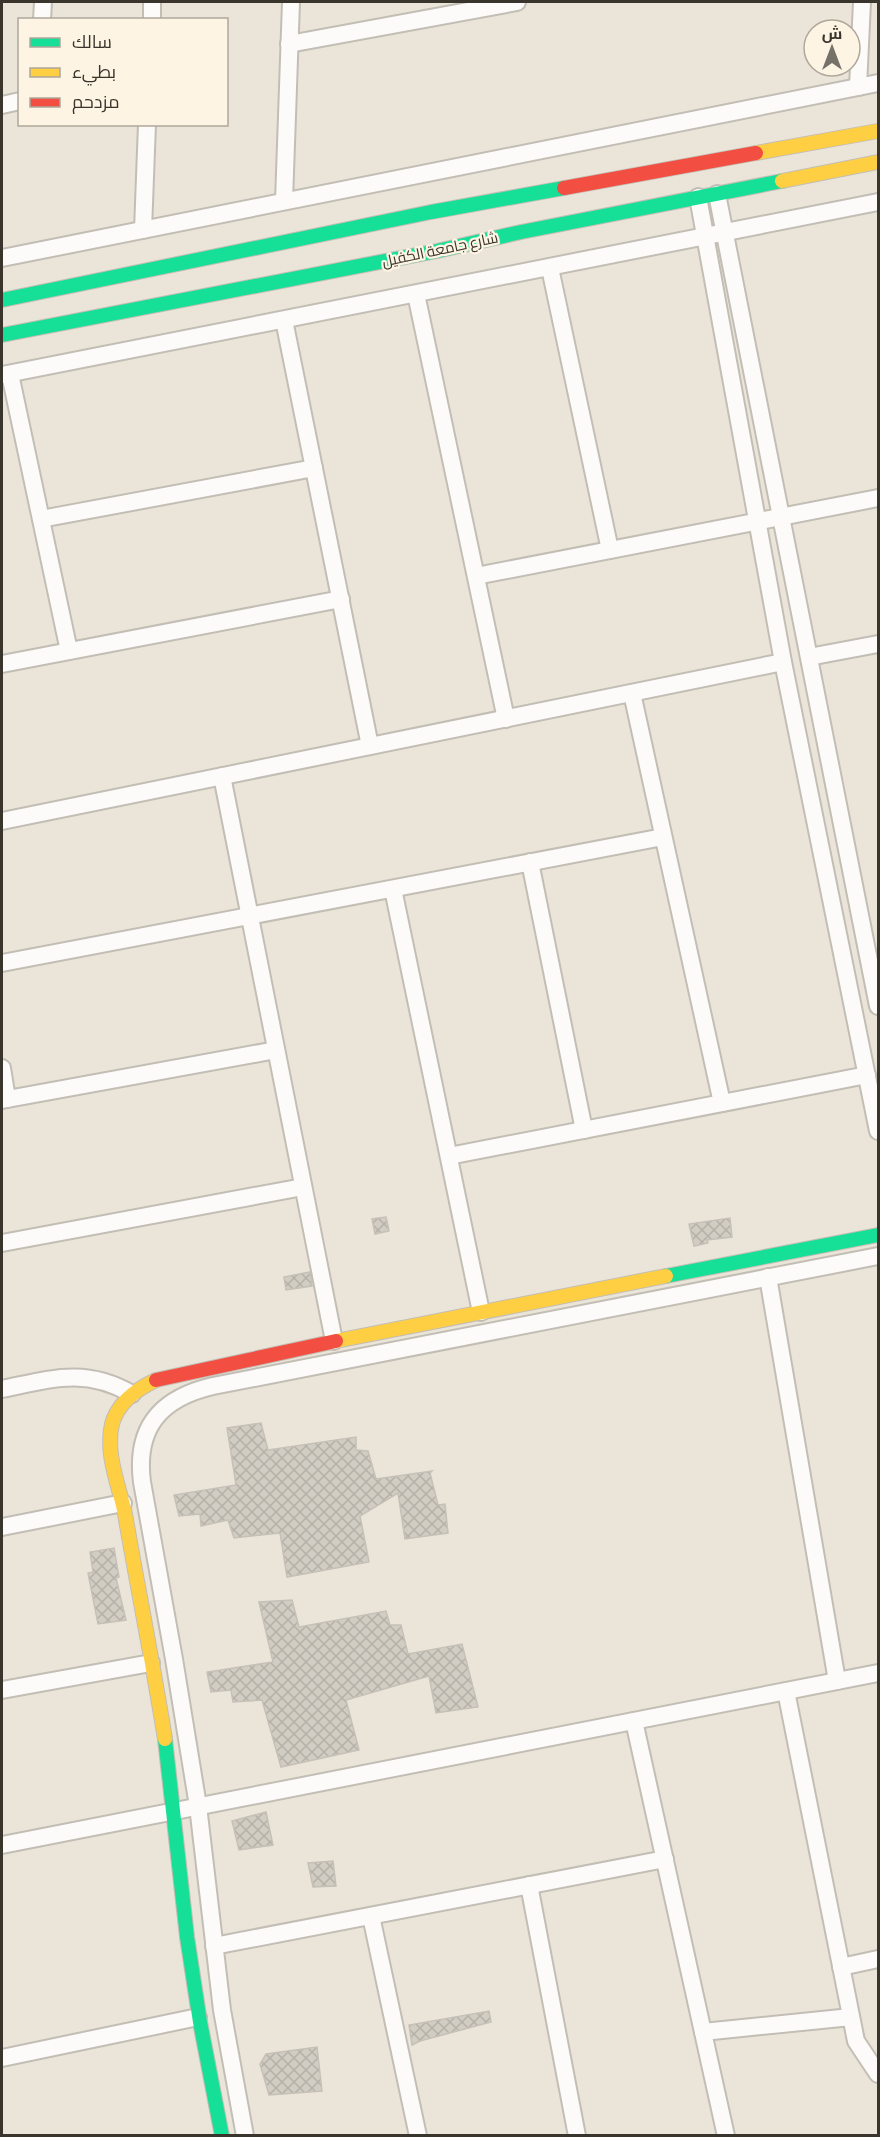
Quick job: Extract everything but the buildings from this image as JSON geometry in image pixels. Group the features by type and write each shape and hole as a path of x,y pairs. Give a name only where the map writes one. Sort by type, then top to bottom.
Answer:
{"main road":[{"path":"2,300 431,212 879,131"},
{"name":"شارع جامعة الكفيل","path":"2,335 879,162"},
{"path":"520,196 509,207 509,219 521,232"},
{"path":"431,212 442,215 450,229 446,245 437,251"},
{"path":"222,2136 198,2017 164,1736 123,1503 113,1459 112,1424 119,1408 132,1394 162,1377 334,1341 879,1235"}],"street":[{"path":"42,18 43,2"},
{"path":"152,2 152,18"},
{"path":"284,201 291,2"},
{"path":"425,2 425,19"},
{"path":"289,44 517,2"},
{"path":"858,87 862,2"},
{"path":"2,258 879,82"},
{"path":"2,105 18,101"},
{"path":"143,230 147,126"},
{"path":"717,194 879,1006"},
{"path":"698,197 783,662 879,1131"},
{"path":"69,651 41,519 6,375 879,202"},
{"path":"550,268 610,550"},
{"path":"416,294 506,719"},
{"path":"284,320 370,746"},
{"path":"41,519 314,468"},
{"path":"476,576 879,498"},
{"path":"2,664 341,599"},
{"path":"809,657 879,644"},
{"path":"2,821 783,662"},
{"path":"632,693 722,1103"},
{"path":"222,776 334,1341"},
{"path":"2,963 663,837"},
{"path":"530,862 584,1130"},
{"path":"393,889 481,1312"},
{"path":"2,1068 4,1100 276,1050"},
{"path":"449,1156 867,1075"},
{"path":"2,1243 303,1187"},
{"path":"246,2136 222,2010 198,1806 140,1463 142,1444 149,1426 161,1411 176,1399 213,1386 879,1256"},
{"path":"768,1277 837,1681"},
{"path":"2,1389 49,1380 83,1377 108,1383 132,1394"},
{"path":"2,1527 123,1503"},
{"path":"2,1690 151,1663"},
{"path":"2,1845 879,1672"},
{"path":"786,1691 856,2041 879,2074"},
{"path":"634,1721 726,2136"},
{"path":"214,1946 664,1859"},
{"path":"529,1885 577,2136"},
{"path":"371,1916 418,2136"},
{"path":"841,1967 879,1959"},
{"path":"2,2058 198,2017"},
{"path":"703,2032 851,2017"}],"traffic: fast":[{"path":"2,335 437,251 521,232 782,181"},
{"path":"2,300 431,212 564,188"},
{"path":"666,1276 878,1235"},
{"path":"165,1739 187,1937 200,2022 222,2136"}],"traffic: slow":[{"path":"756,153 878,131"},
{"path":"782,181 878,162"},
{"path":"336,1341 666,1276"},
{"path":"156,1380 135,1392 119,1409 112,1424 110,1447 125,1514 165,1739"}],"traffic: jam":[{"path":"564,188 756,153"},
{"path":"156,1380 336,1341"}]}
